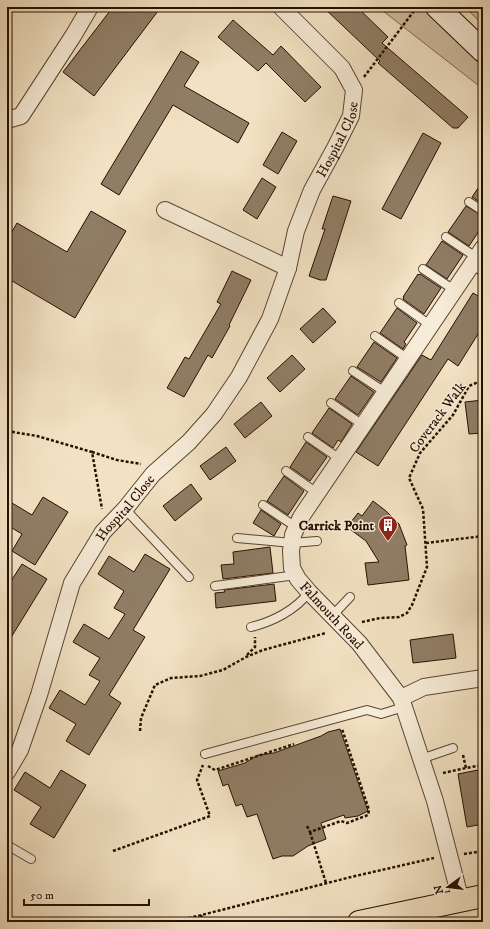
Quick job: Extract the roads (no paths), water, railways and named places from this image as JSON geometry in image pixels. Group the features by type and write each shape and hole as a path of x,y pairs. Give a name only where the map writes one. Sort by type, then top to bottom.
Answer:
{"highway":[{"path":"359,922 483,896"}],"street":[{"path":"7,120 21,116 90,7"},
{"name":"Hospital Close","path":"7,772 20,750 39,696 72,583 106,529 125,510 153,474 189,442 214,414 239,377 270,319 288,268 296,231 312,190 351,116 354,90 342,68 282,7"},
{"path":"437,7 483,51"},
{"path":"165,210 288,268"},
{"name":"Falmouth Road","path":"461,901 450,856 427,777 402,702 379,667 333,615 309,592 296,575 292,568 291,551 293,535 301,517 454,290 478,260"},
{"path":"402,702 424,688 482,675"}],"lane":[{"path":"469,202 483,212"},
{"path":"446,237 478,260"},
{"path":"423,269 454,290"},
{"path":"399,303 430,325"},
{"path":"376,336 408,359"},
{"path":"353,370 385,392"},
{"path":"331,403 363,425"},
{"path":"308,438 340,459"},
{"path":"286,472 317,493"},
{"path":"263,505 296,527"},
{"path":"125,510 190,577"},
{"path":"237,538 292,543 317,542"},
{"path":"215,586 296,575"},
{"path":"251,628 282,614 302,601 309,592"},
{"path":"333,615 350,596"},
{"path":"205,754 367,710 381,714 402,702"},
{"path":"421,759 453,748"},
{"path":"7,845 31,859"}],"place":[{"name":"Carrick Point","path":"388,542"}]}
